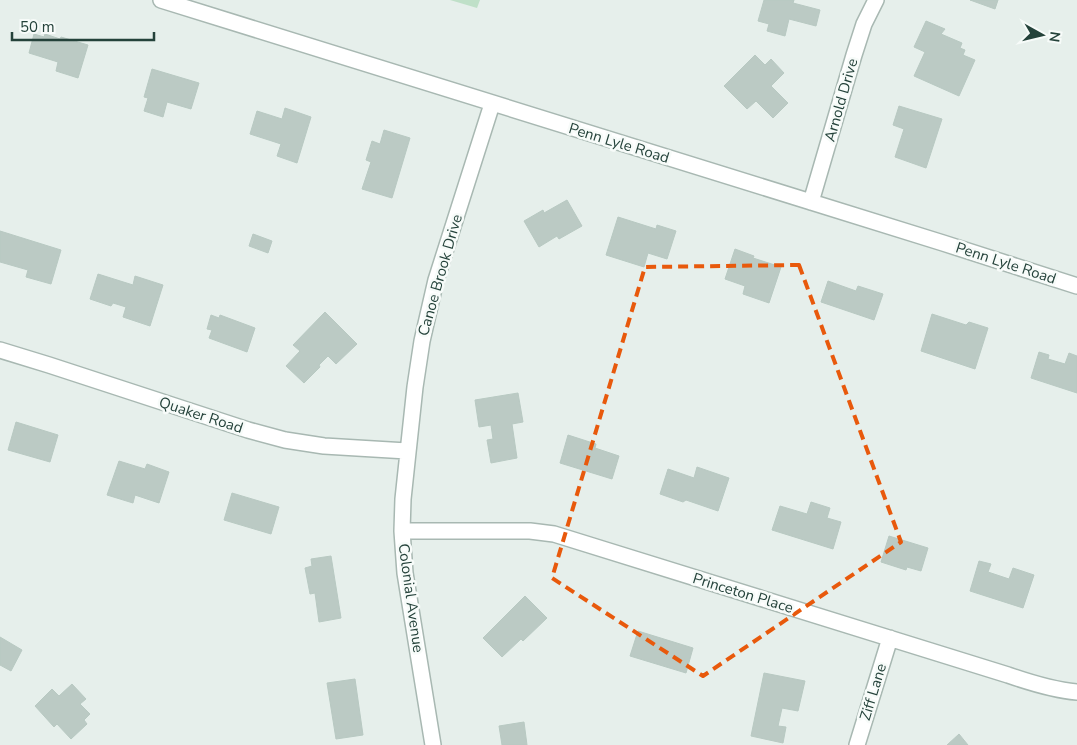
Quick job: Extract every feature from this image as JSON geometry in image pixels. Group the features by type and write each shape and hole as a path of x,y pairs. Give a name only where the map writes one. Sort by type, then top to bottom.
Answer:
{"street":[{"name":"Penn Lyle Road","path":"162,0 1077,286"},
{"name":"Arnold Drive","path":"811,202 854,54 864,24 876,0"},
{"name":"Canoe Brook Drive","path":"407,451 422,341 434,289 492,104"},
{"name":"Quaker Road","path":"0,350 248,430 285,440 324,446 407,451"},
{"name":"Colonial Avenue","path":"407,451 402,532 405,573 433,745"},
{"name":"Princeton Place","path":"402,532 530,531 554,534 1034,684 1077,692"},
{"name":"Ziff Lane","path":"857,745 890,638"}],"highlighted area":[{"path":"799,265 901,542 703,676 552,578 645,267"}],"green space":[{"path":"450,0 480,0 477,8"}],"building":[{"path":"764,0 794,0 793,3 820,10 816,26 789,19 785,36 767,31 769,24 758,21"},
{"path":"970,0 998,0 995,9"},
{"path":"926,21 945,29 941,34 962,43 960,48 965,50 963,55 975,60 959,96 914,76 925,52 914,47"},
{"path":"34,34 44,37 45,34 60,39 61,37 88,45 78,78 56,71 58,62 29,53"},
{"path":"755,55 765,65 771,59 784,73 771,86 788,103 773,118 756,101 747,109 724,86"},
{"path":"152,69 199,83 191,109 167,102 163,117 144,111 148,98 144,97"},
{"path":"899,106 942,119 926,168 895,157 904,129 893,125"},
{"path":"285,108 311,117 297,163 277,156 281,144 250,134 257,111 282,119"},
{"path":"384,130 410,138 392,198 362,189 371,162 366,160 372,141 380,144"},
{"path":"567,200 582,226 559,239 557,236 539,247 524,221 543,210 544,213"},
{"path":"618,217 656,229 657,225 676,231 667,259 648,253 644,267 606,255"},
{"path":"0,231 61,250 51,284 26,277 28,270 0,262"},
{"path":"253,234 272,241 268,253 249,246"},
{"path":"735,249 754,256 753,258 781,267 769,303 743,294 745,286 725,279"},
{"path":"98,274 133,285 135,276 163,285 150,326 123,317 126,307 113,303 111,306 90,299"},
{"path":"828,281 856,291 858,286 883,294 874,320 821,302"},
{"path":"325,312 357,344 336,364 328,356 304,383 286,366 300,351 293,345"},
{"path":"932,314 966,325 969,322 988,328 975,369 921,351"},
{"path":"211,315 219,318 220,315 255,328 247,352 209,338 212,330 207,329"},
{"path":"1039,352 1049,355 1048,359 1065,364 1069,353 1077,356 1077,393 1031,378"},
{"path":"518,393 523,422 512,424 517,458 491,463 487,440 493,439 491,425 479,427 475,400"},
{"path":"16,422 58,435 50,462 8,450"},
{"path":"568,435 596,444 595,448 619,456 612,479 560,463"},
{"path":"119,461 145,469 147,464 169,472 159,503 135,495 133,503 107,495"},
{"path":"697,467 729,478 718,511 686,500 683,502 660,494 668,469 694,478"},
{"path":"232,493 279,507 271,534 224,520"},
{"path":"811,502 830,508 827,518 841,522 833,549 772,530 780,506 807,514"},
{"path":"889,536 928,548 921,571 907,567 906,570 881,562"},
{"path":"331,556 341,618 319,622 315,593 310,594 305,568 312,566 311,559"},
{"path":"979,561 991,564 988,572 1009,579 1013,568 1034,575 1023,608 970,591"},
{"path":"525,596 547,618 523,641 521,639 502,657 483,638"},
{"path":"638,631 693,648 686,673 630,656"},
{"path":"0,637 22,650 11,671 0,665"},
{"path":"764,673 805,681 798,711 782,708 778,726 786,727 783,743 751,736"},
{"path":"355,679 363,735 336,739 327,683"},
{"path":"72,684 86,699 80,704 90,714 84,720 87,724 71,739 57,724 54,727 35,706 52,689 59,696"},
{"path":"524,722 527,745 502,745 499,726"},
{"path":"959,734 968,745 947,745"}]}
